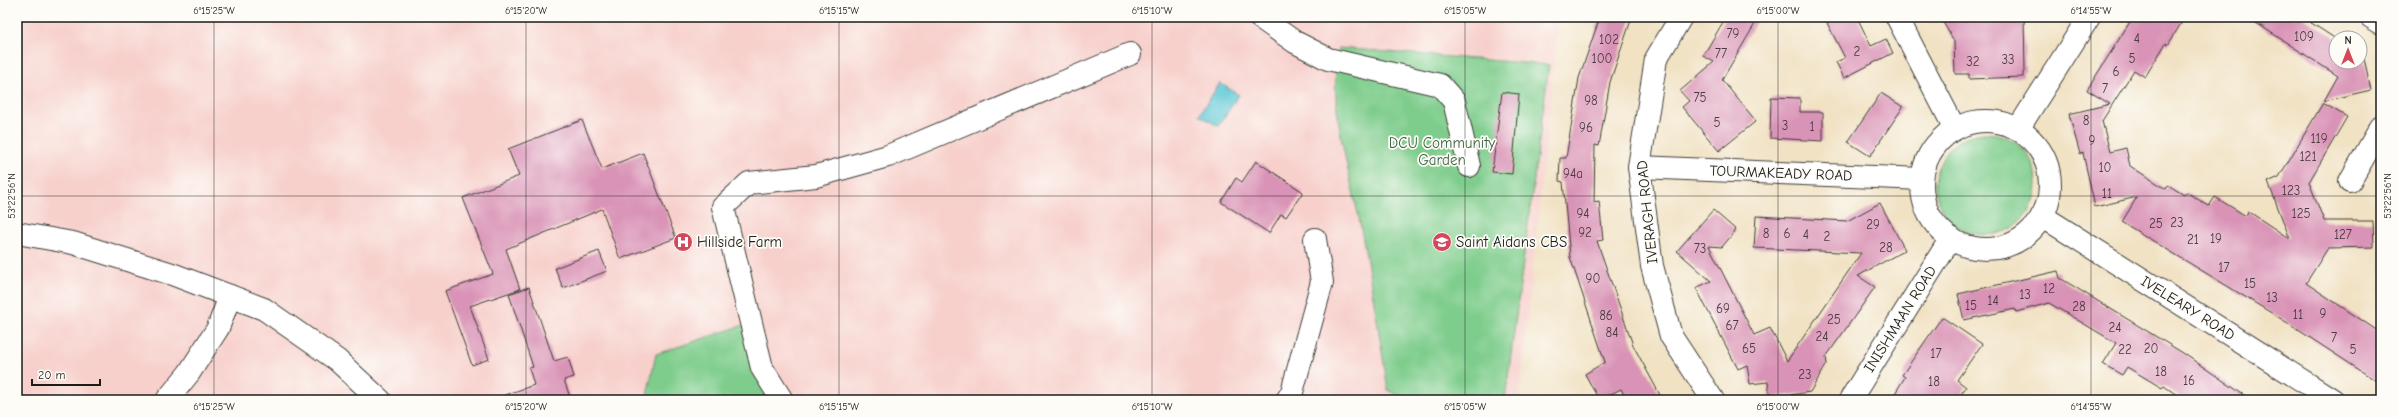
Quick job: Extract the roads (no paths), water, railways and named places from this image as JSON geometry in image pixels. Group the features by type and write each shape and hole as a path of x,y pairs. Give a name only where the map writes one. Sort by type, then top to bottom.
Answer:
{"street":[{"path":"1259,17 1295,42 1328,58 1440,85 1454,101 1469,166"},
{"name":"IVERAGH ROAD","path":"1681,17 1656,58 1639,167 1652,266 1671,336 1713,400"},
{"path":"1897,17 1955,129"},
{"path":"2018,129 2089,17"},
{"path":"2371,17 2381,23"},
{"path":"782,400 762,368 723,207 749,183 816,176 888,156 1130,54"},
{"path":"1976,121 1998,121 2018,129 2038,147 2045,158 2050,177 2049,197 2042,216 2029,232 2012,244 1991,248 1970,247 1951,238 1938,227 1928,213 1923,196 1922,179 1928,159 1939,141 1955,129 1976,121"},
{"path":"2350,181 2381,127"},
{"name":"TOURMAKEADY ROAD","path":"1639,167 1922,179"},
{"name":"IVELEARY ROAD","path":"2042,216 2333,400"},
{"path":"17,233 73,243 172,274 270,313 337,360 380,400"},
{"name":"INISHMAAN ROAD","path":"1850,400 1951,238"},
{"path":"1287,400 1292,392 1322,282 1315,239"},
{"path":"167,400 189,373 218,328 230,296"}],"water":[{"path":"1220,83 1239,95 1218,126 1199,115"}],"place":[{"name":"Hillside Farm","path":"683,242"},
{"name":"Saint Aidans CBS","path":"1442,242"}],"park label":[{"name":"DCU Community Garden","path":"1442,152"}]}
